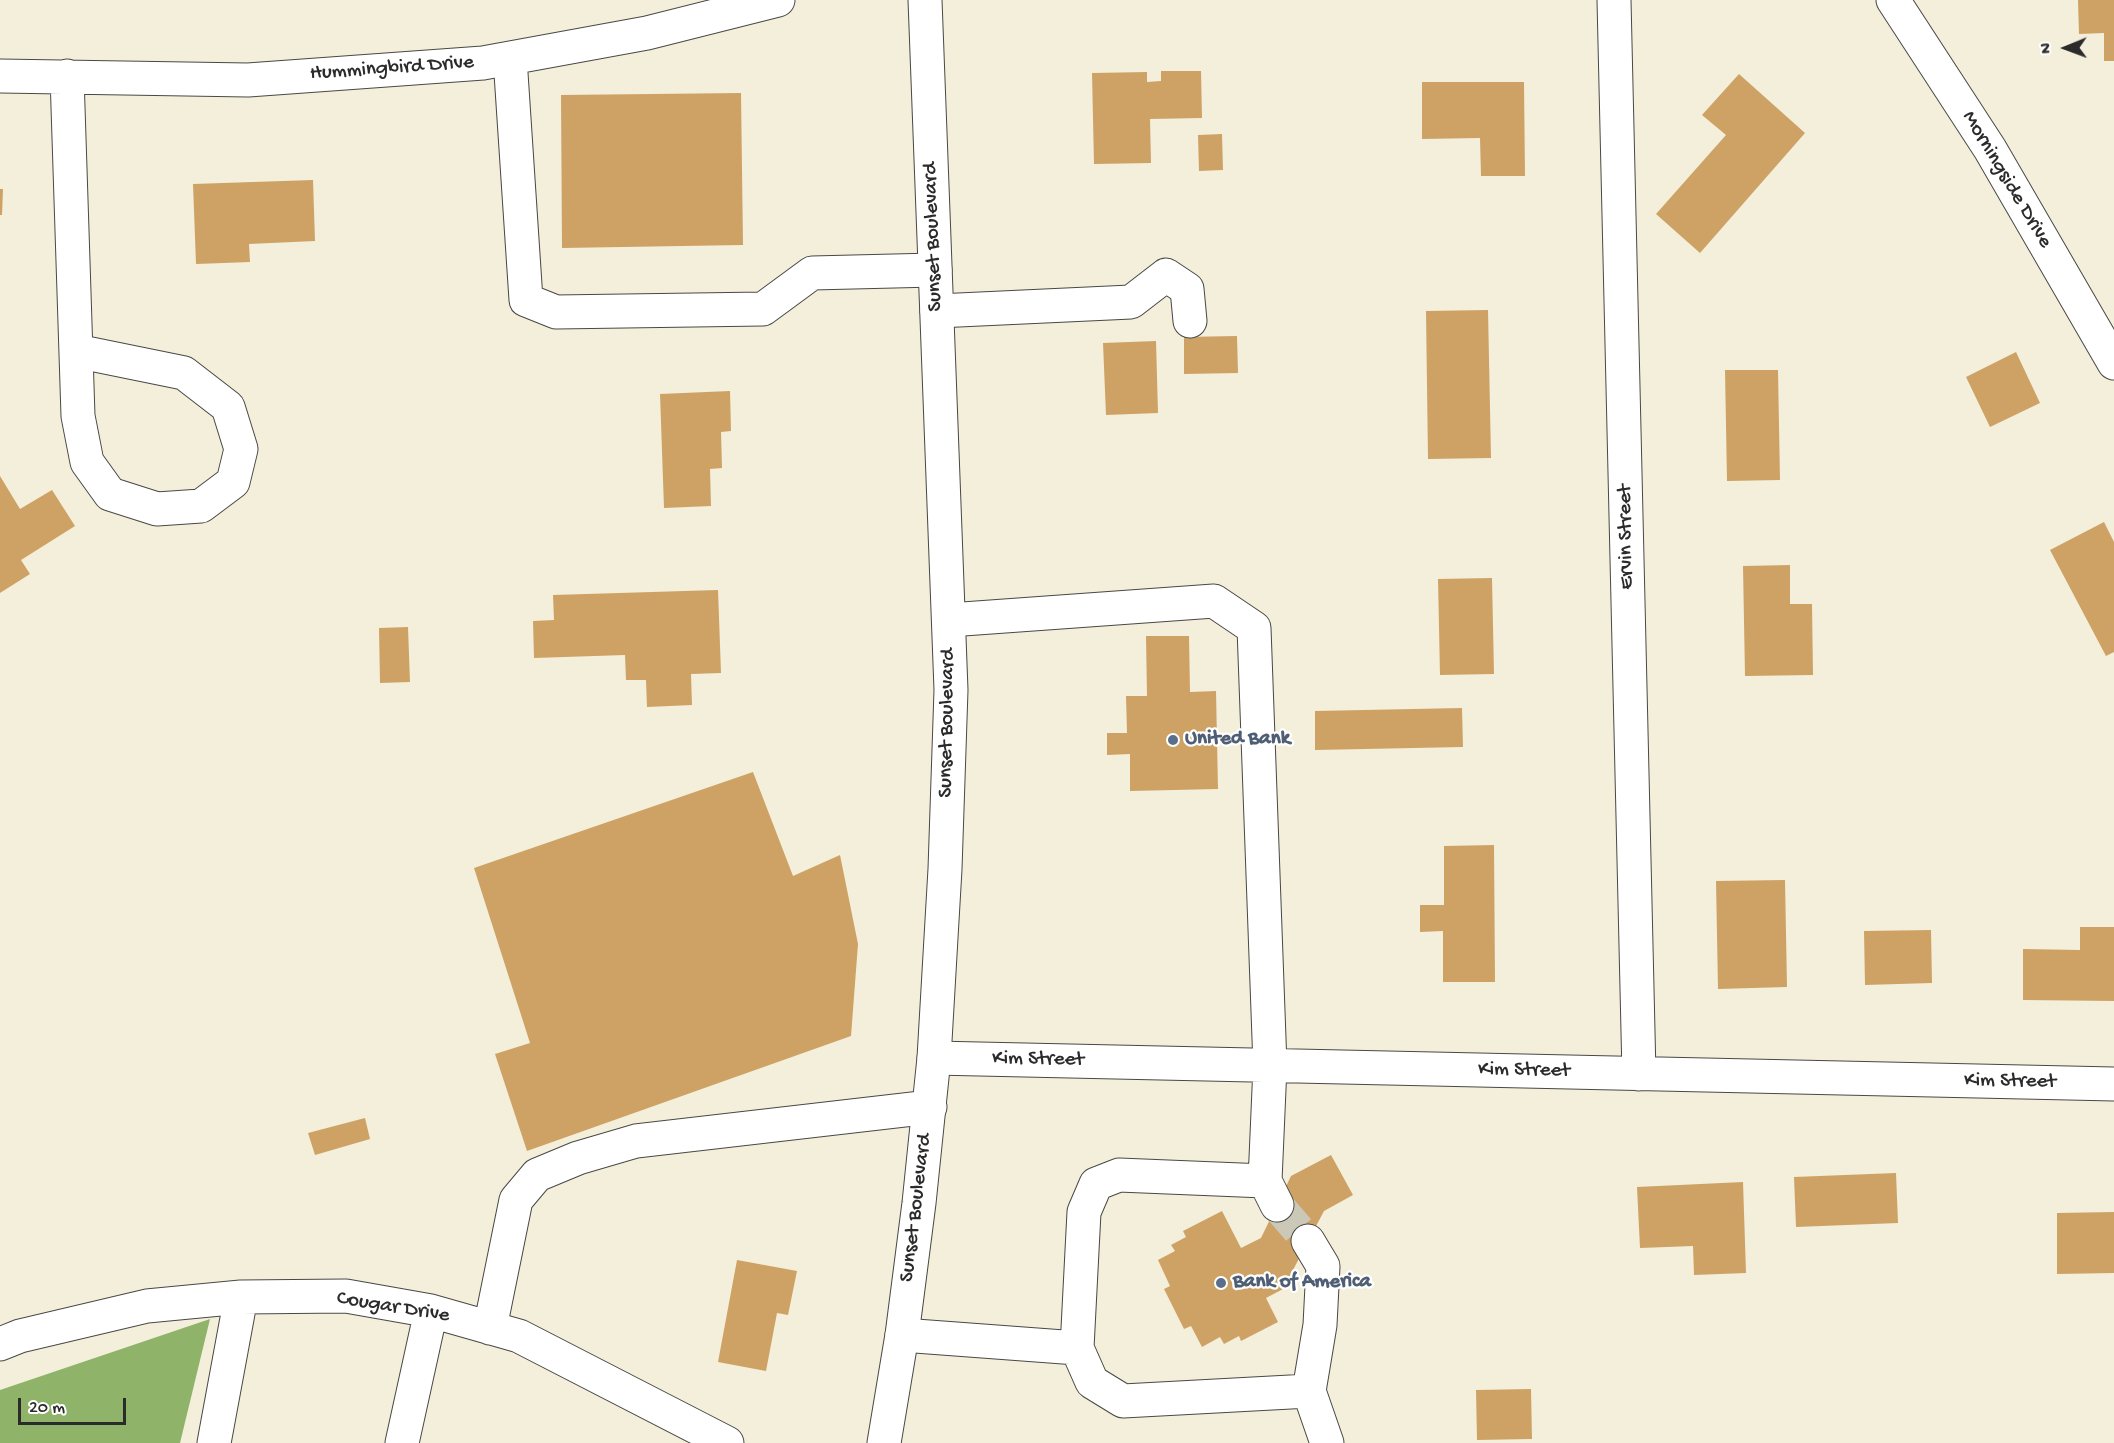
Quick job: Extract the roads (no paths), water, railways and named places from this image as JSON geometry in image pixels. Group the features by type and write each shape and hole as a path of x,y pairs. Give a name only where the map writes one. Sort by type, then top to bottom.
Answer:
{"street":[{"name":"Sunset Boulevard","path":"884,1443 902,1335 930,1107 945,869 951,690 925,0"},
{"name":"Ervin Street","path":"1614,0 1639,1074"},
{"name":"Morningside Drive","path":"1893,0 1990,150 2114,363"},
{"name":"Hummingbird Drive","path":"0,76 248,80 483,63 647,33 767,1"},
{"path":"510,58 526,300 556,312 763,309 812,273 935,270"},
{"path":"67,76 78,416 87,462 110,494 157,508 201,506 233,482 241,449 228,407 184,373 76,351"},
{"path":"937,311 1131,302 1166,274 1187,289 1190,321"},
{"path":"949,620 1214,601 1254,628 1270,1065 1271,1193 1119,1175 1096,1184 1084,1212 1077,1348 1092,1382 1123,1401 1308,1391"},
{"name":"Kim Street","path":"934,1058 2114,1084"},
{"path":"490,1328 516,1200 537,1175 578,1158 636,1141 930,1107"},
{"path":"1308,1241 1323,1266 1320,1324 1308,1391 1327,1443"},
{"name":"Cougar Drive","path":"0,1344 20,1336 147,1306 241,1297 346,1296 431,1311 519,1335 727,1443"},
{"path":"214,1443 241,1297"},
{"path":"402,1443 431,1311"},
{"path":"902,1335 1077,1348"}],"tunnel":[{"path":"1277,1205 1308,1241"}],"place":[{"name":"United Bank","path":"1173,740"},
{"name":"Bank of America","path":"1221,1283"}]}
